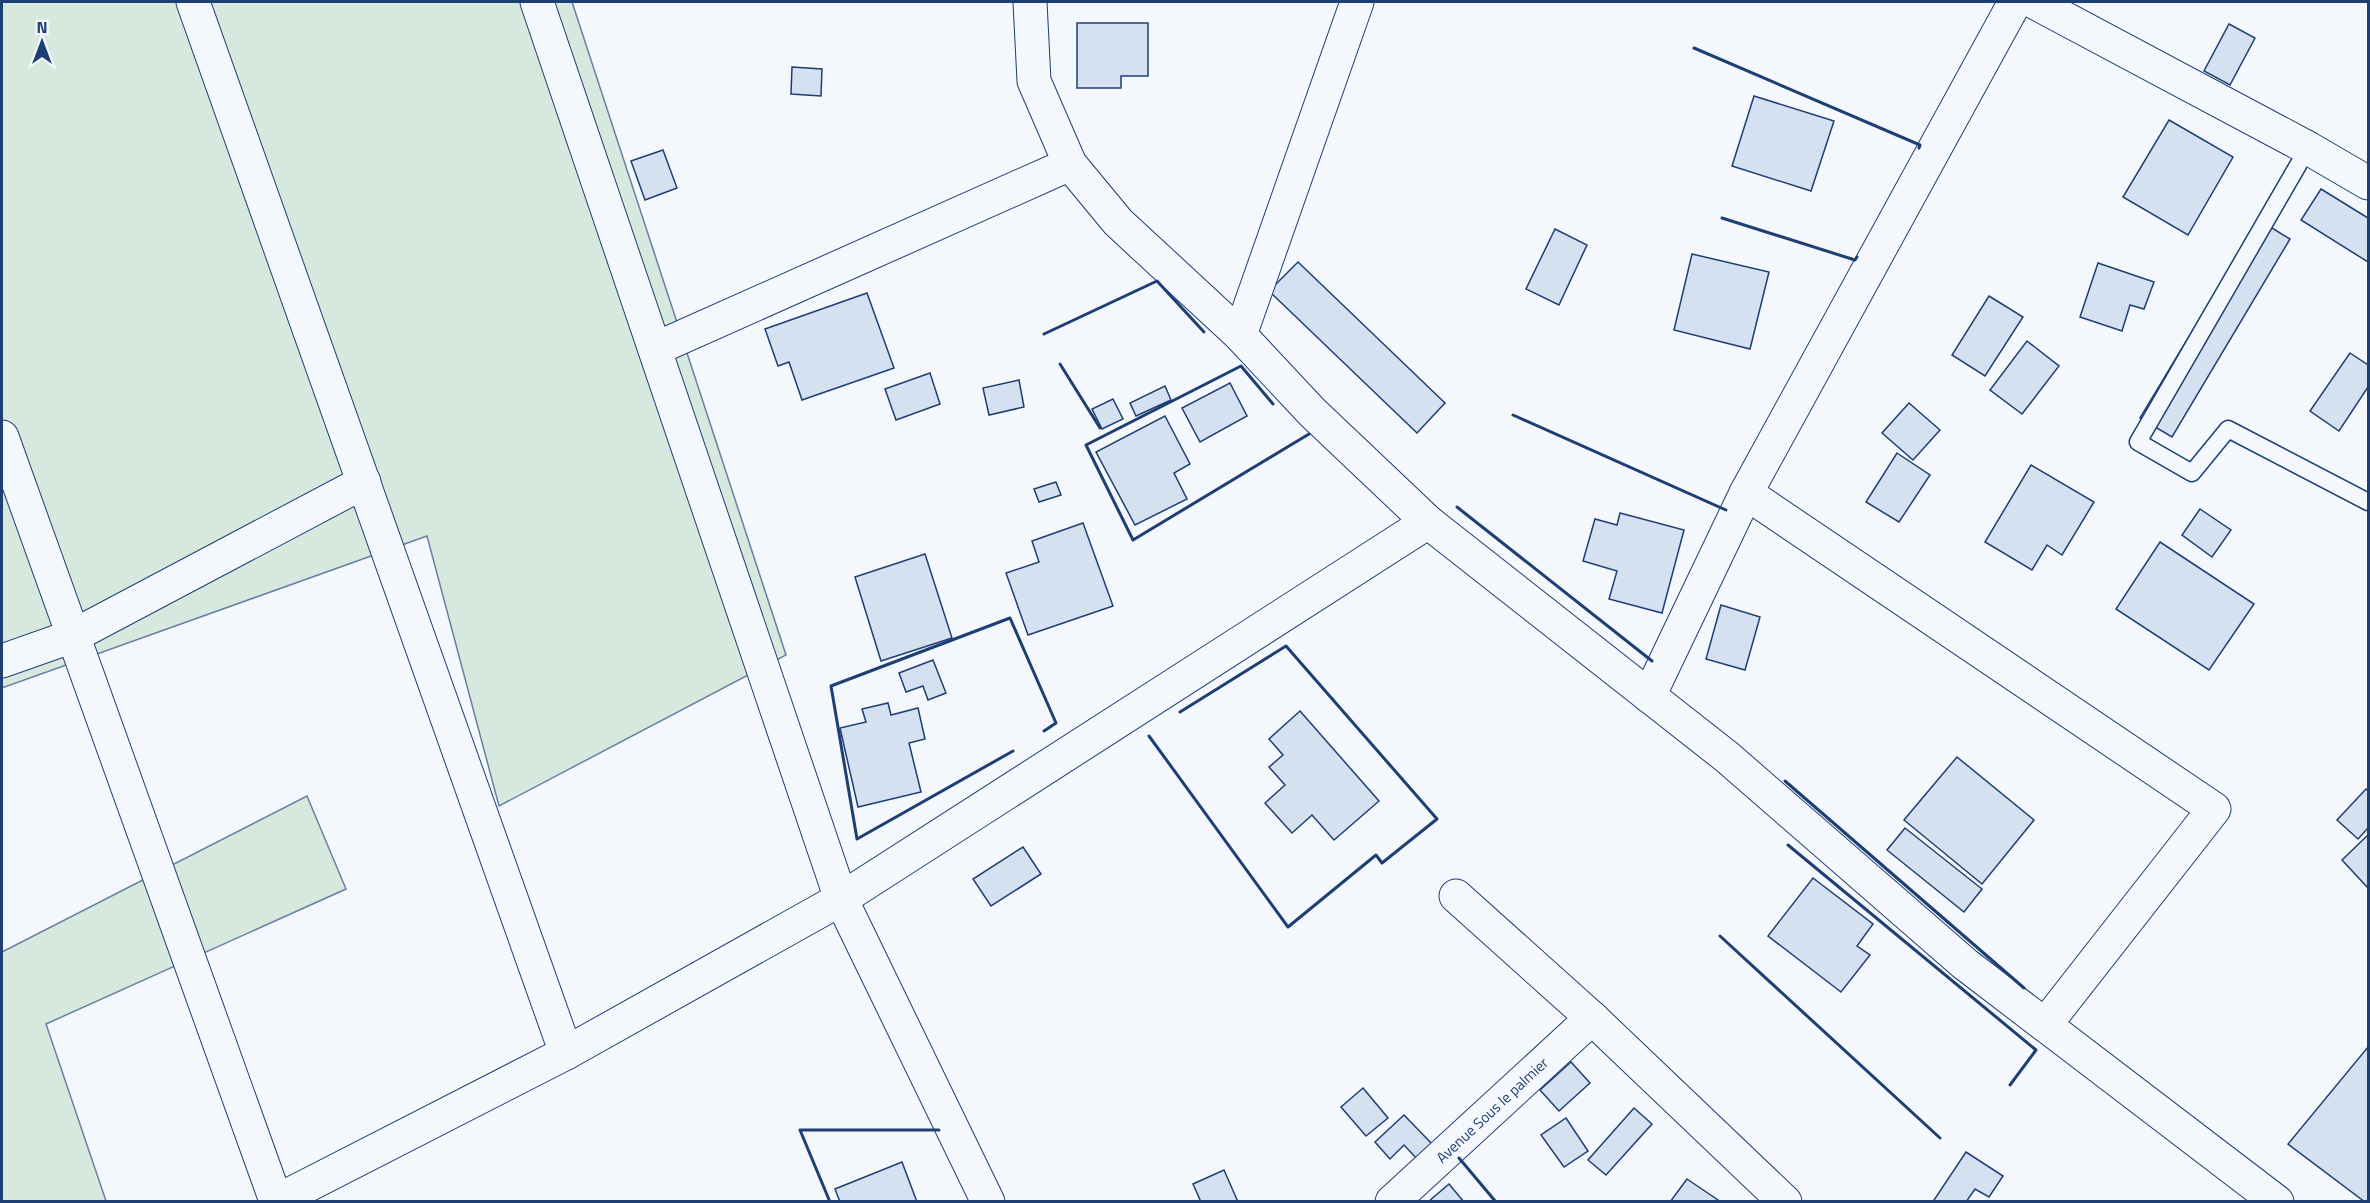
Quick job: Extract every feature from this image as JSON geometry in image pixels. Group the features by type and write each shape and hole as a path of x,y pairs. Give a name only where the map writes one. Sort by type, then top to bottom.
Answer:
{"street":[{"path":"193,2 566,1053"},
{"path":"537,2 841,899 988,1202"},
{"path":"1030,2 1034,81 1070,164 1118,222 1240,335 1312,412 1428,522 1726,756 1965,964 2277,1202"},
{"path":"1240,335 1357,2"},
{"path":"1649,696 1746,493 2015,2"},
{"path":"2034,2 2308,148 2368,183"},
{"path":"656,350 1070,164"},
{"path":"2,437 276,1201 566,1053 841,899 1428,522"},
{"path":"2,661 73,636 364,482"},
{"path":"1746,493 2214,809 2045,1024"},
{"path":"1456,896 1592,1018 1785,1202"},
{"name":"Avenue Sous le palmier","path":"1392,1202 1592,1018"}],"lane":[{"path":"2308,148 2138,442 2192,473 2228,429 2368,502"}],"shaded area":[{"path":"2,2 572,2 786,655 499,806 427,536 2,688"},
{"path":"307,796 346,889 46,1024 106,1201 2,1202 2,952"}],"building":[{"path":"1077,23 1148,23 1148,76 1121,76 1121,88 1077,88"},
{"path":"2229,24 2255,38 2230,85 2204,71"},
{"path":"792,67 822,69 821,96 791,94"},
{"path":"1754,96 1834,121 1811,191 1732,166"},
{"path":"2169,120 2233,157 2188,235 2123,197"},
{"path":"663,150 677,188 645,200 631,161"},
{"path":"2321,189 2368,218 2368,262 2301,220"},
{"path":"2259,220 2290,239 2172,437 2140,418"},
{"path":"1555,229 1587,245 1559,305 1526,289"},
{"path":"1692,254 1769,272 1750,349 1674,330"},
{"path":"1298,262 1445,403 1417,433 1269,291"},
{"path":"2098,263 2154,282 2144,309 2130,305 2122,331 2080,317"},
{"path":"867,293 894,368 802,400 789,362 778,366 765,329"},
{"path":"1989,296 2023,317 1985,376 1952,355"},
{"path":"2027,341 2059,366 2022,414 1990,390"},
{"path":"2350,353 2368,365 2368,387 2339,431 2310,411"},
{"path":"930,373 940,404 896,420 885,389"},
{"path":"1019,380 1024,407 989,415 983,388"},
{"path":"1230,383 1247,416 1200,442 1182,408"},
{"path":"1165,386 1171,400 1136,416 1130,403"},
{"path":"1113,399 1123,419 1102,429 1092,409"},
{"path":"1909,403 1940,430 1913,460 1882,433"},
{"path":"1165,416 1190,464 1174,473 1187,499 1135,525 1096,452"},
{"path":"1897,453 1930,475 1899,522 1866,502"},
{"path":"2031,465 2094,502 2062,555 2047,545 2032,570 1985,542"},
{"path":"1056,482 1061,495 1039,502 1034,489"},
{"path":"2200,509 2231,530 2212,557 2182,535"},
{"path":"1620,513 1684,530 1662,613 1609,599 1617,571 1583,561 1595,519 1617,525"},
{"path":"1083,523 1113,606 1028,635 1006,573 1039,562 1032,541"},
{"path":"2160,542 2254,604 2209,670 2116,609"},
{"path":"925,554 952,638 881,661 855,577"},
{"path":"1721,605 1760,617 1745,670 1706,659"},
{"path":"933,660 946,693 928,700 923,686 906,692 899,673"},
{"path":"888,703 891,715 918,708 925,739 909,743 921,792 858,807 840,728 866,722 862,709"},
{"path":"1300,711 1379,801 1334,840 1312,815 1292,833 1265,803 1285,785 1269,767 1283,755 1269,739"},
{"path":"1957,757 2034,820 1982,884 1904,820"},
{"path":"2366,789 2368,791 2368,828 2358,839 2337,820"},
{"path":"1905,828 1982,889 1964,912 1887,850"},
{"path":"2368,835 2368,888 2342,860"},
{"path":"1023,847 1041,874 991,906 973,879"},
{"path":"1813,878 1873,924 1857,946 1870,955 1841,992 1768,936"},
{"path":"2368,1047 2368,1202 2365,1202 2288,1144"},
{"path":"1571,1062 1590,1083 1559,1111 1540,1090"},
{"path":"1363,1088 1388,1118 1366,1136 1341,1107"},
{"path":"1634,1108 1652,1124 1606,1175 1588,1160"},
{"path":"1404,1115 1433,1145 1418,1160 1404,1145 1390,1159 1375,1142"},
{"path":"1566,1118 1588,1151 1564,1167 1541,1135"},
{"path":"1966,1152 2003,1176 1989,1197 1975,1189 1966,1202 1935,1202 1934,1200"},
{"path":"902,1162 917,1202 840,1202 835,1189"},
{"path":"1224,1170 1238,1202 1201,1202 1193,1184"},
{"path":"1687,1179 1718,1200 1717,1202 1670,1202"},
{"path":"1449,1184 1464,1202 1428,1202"}],"wall":[{"path":"1694,48 1920,145 1919,148"},
{"path":"1722,218 1855,260 1857,257"},
{"path":"1044,334 1157,281 1204,332"},
{"path":"1060,364 1100,428"},
{"path":"1273,404 1241,366 1086,445 1133,540 1309,434"},
{"path":"1513,415 1726,510"},
{"path":"1457,507 1652,661"},
{"path":"1013,751 857,839 831,686 1010,618 1056,723 1044,731"},
{"path":"1149,736 1288,927 1376,855 1382,863 1437,819 1286,646 1180,712"},
{"path":"1785,781 2024,988"},
{"path":"1788,845 2036,1050 2010,1085"},
{"path":"1720,936 1940,1138"},
{"path":"830,1202 800,1130 939,1130"},
{"path":"1459,1158 1496,1202"}]}
